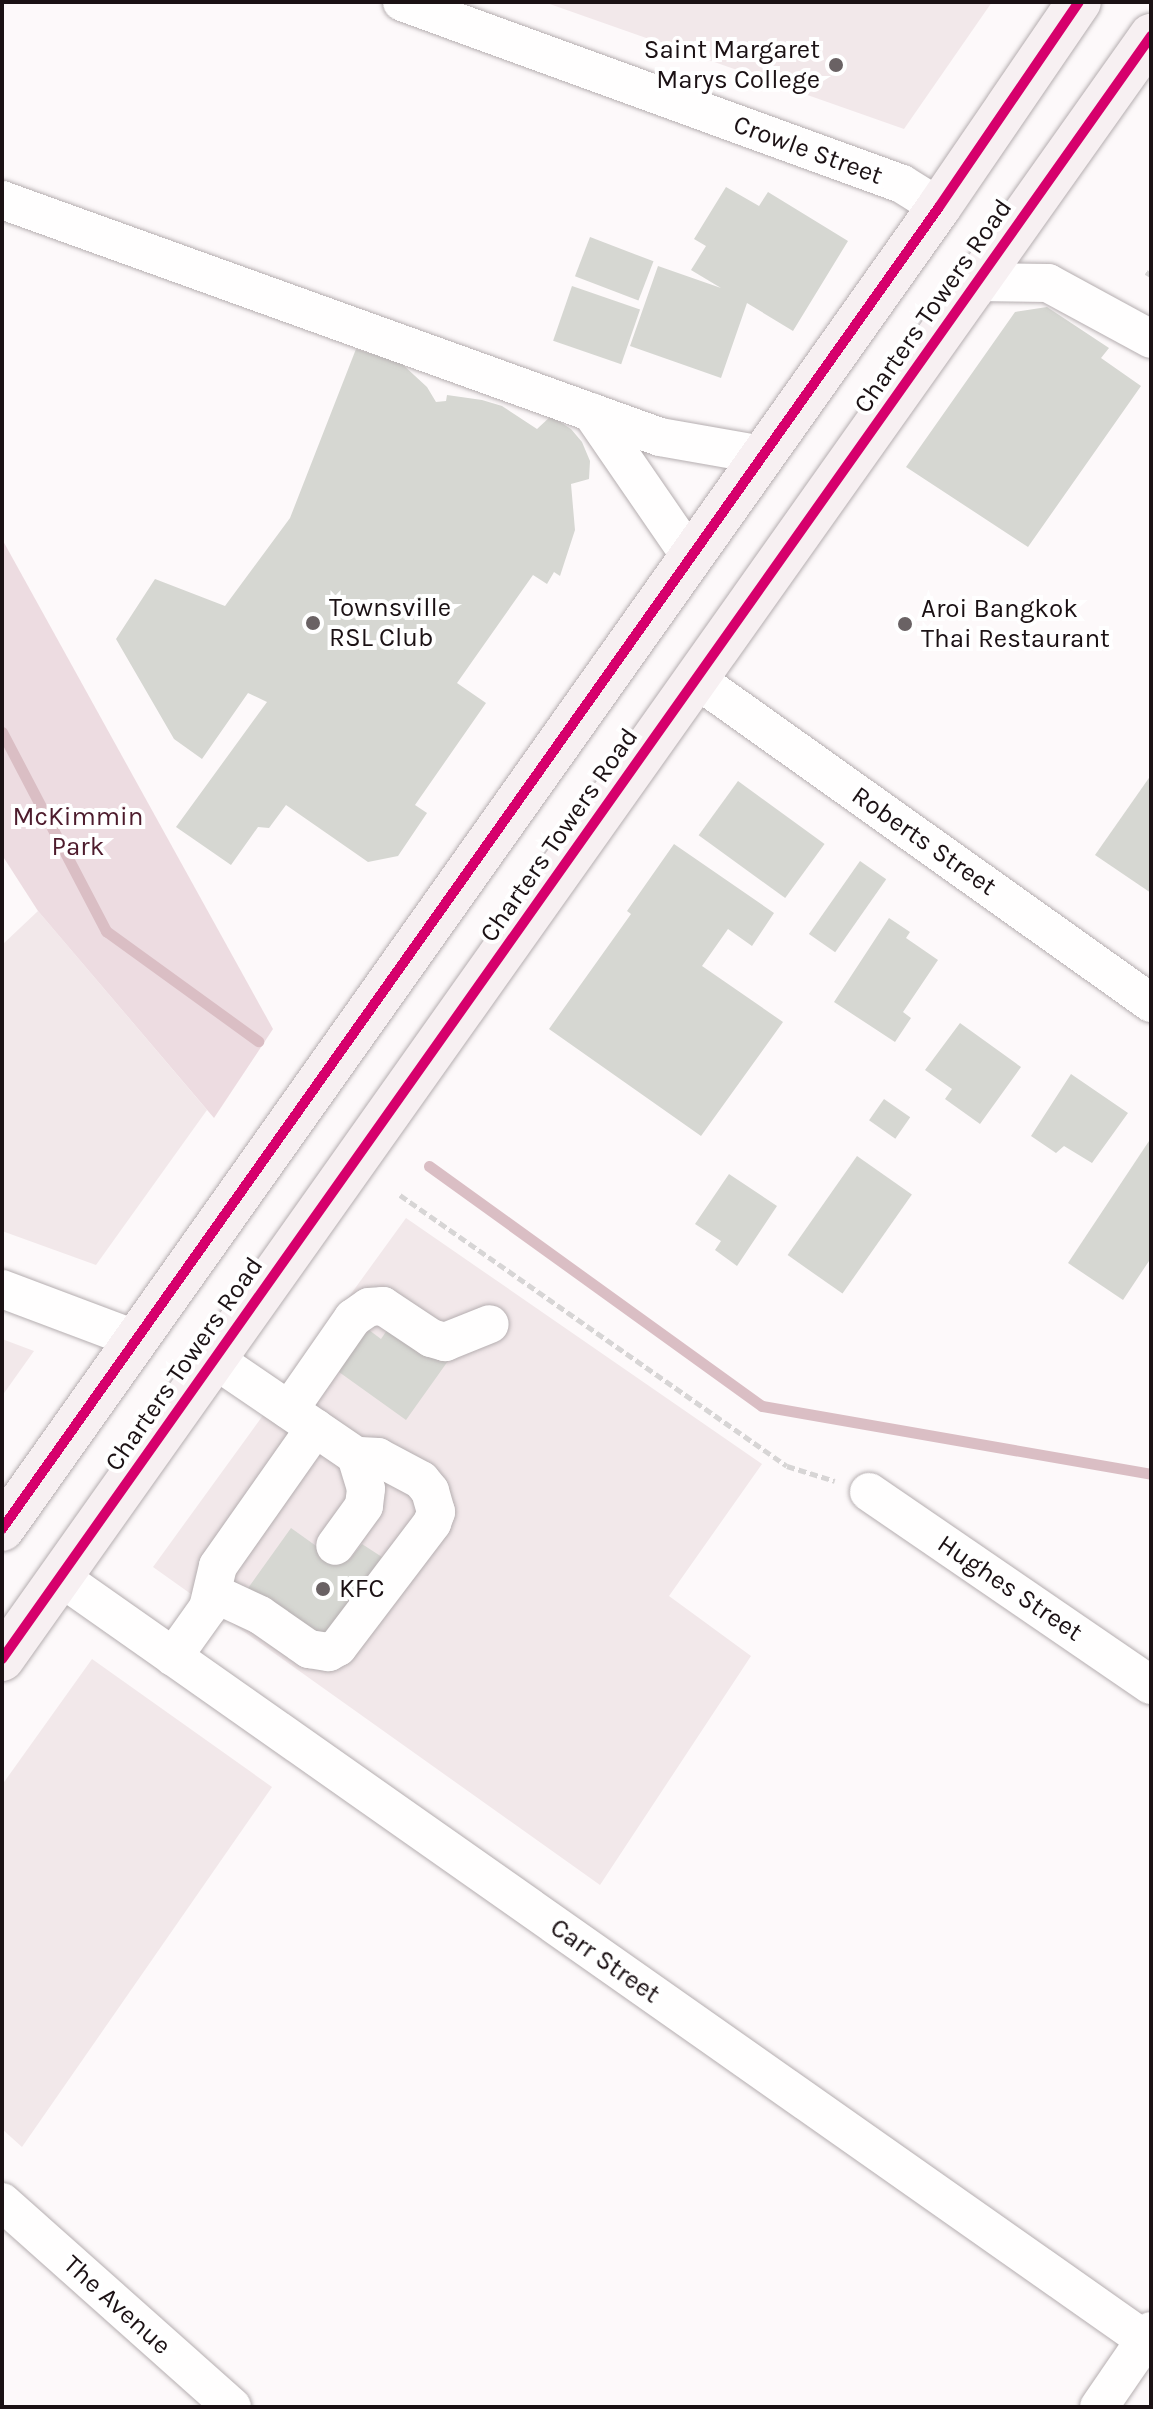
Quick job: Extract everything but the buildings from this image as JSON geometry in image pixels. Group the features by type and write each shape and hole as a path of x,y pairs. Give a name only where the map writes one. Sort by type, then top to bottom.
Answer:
{"main road":[{"name":"Charters Towers Road","path":"2,1529 138,1340 432,918 939,207 1079,2"},
{"name":"Charters Towers Road","path":"2,1659 1151,36"}],"street":[{"name":"Crowle Street","path":"402,2 902,184 939,207"},
{"path":"2,200 660,437 762,455"},
{"path":"977,282 1048,283 1151,339"},
{"path":"591,412 690,556"},
{"name":"Roberts Street","path":"696,679 1151,1003"},
{"path":"2,1289 138,1340"},
{"path":"173,1657 208,1608 218,1566 302,1419 353,1318 369,1307 391,1310 431,1338 445,1342 490,1324"},
{"path":"213,1593 260,1615 309,1649 329,1652 338,1647 432,1523 436,1512 430,1491 421,1480 378,1457 356,1456 214,1359"},
{"path":"335,1546 364,1506 366,1489 356,1456"},
{"name":"Hughes Street","path":"869,1492 1151,1685"},
{"name":"Carr Street","path":"60,1577 1149,2339"},
{"name":"The Avenue","path":"2,2202 232,2407"},
{"path":"1099,2407 1149,2339"}],"path":[{"path":"400,1195 787,1466 869,1492"}],"shaded area":[{"name":"Saint Margaret Marys College","path":"544,2 992,2 904,129"},
{"path":"38,911 207,1110 96,1265 2,1231 2,945"},
{"path":"406,1218 762,1464 669,1596 751,1656 600,1885 153,1567"},
{"path":"2,1339 34,1351 2,1396"},
{"path":"92,1659 272,1787 22,2147 2,2129 2,1785"}],"green space":[{"name":"McKimmin Park","path":"2,539 273,1029 214,1118 38,911 2,855"}],"waterway":[{"path":"2,732 106,931 258,1041"},
{"path":"429,1166 762,1406 1151,1474"}],"cycle path":[{"path":"2,1529 939,207 1079,2"},
{"path":"2,1659 1151,36"}],"place":[{"name":"Saint Margaret Marys College","path":"836,65"},
{"name":"Townsville RSL Club","path":"313,623"},
{"name":"Aroi Bangkok Thai Restaurant","path":"905,624"},
{"name":"KFC","path":"323,1589"}]}
